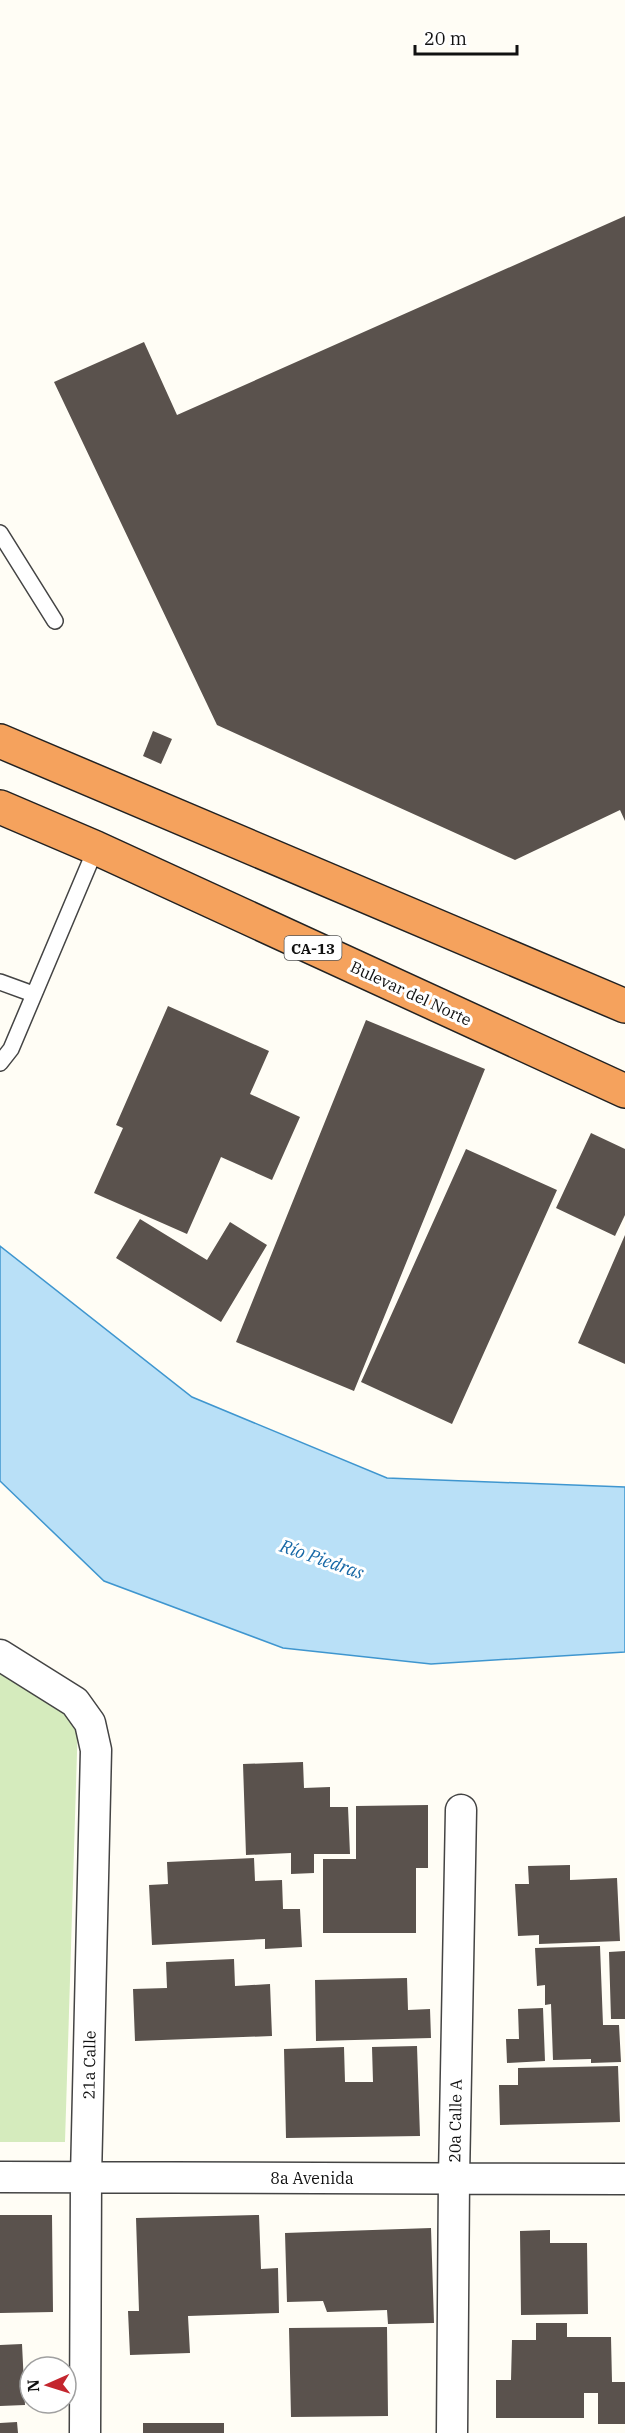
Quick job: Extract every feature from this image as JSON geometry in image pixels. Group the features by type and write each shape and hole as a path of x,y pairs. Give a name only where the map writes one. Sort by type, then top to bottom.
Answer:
{"highway":[{"path":"0,741 625,1006"},
{"name":"Bulevar del Norte","path":"0,807 96,848 625,1091"}],"street":[{"name":"21a Calle","path":"0,1655 75,1702 90,1724 96,1750 86,2177 85,2433"},
{"name":"20a Calle A","path":"453,2433 454,2178 461,1810"},
{"name":"8a Avenida","path":"0,2177 625,2179"}],"lane":[{"path":"0,533 55,621"},
{"path":"0,1064 11,1048 96,848"},
{"path":"0,982 33,994"}],"green space":[{"path":"0,1670 78,1720 65,2142 0,2142"}],"water":[{"name":"Río Piedras","path":"0,1246 192,1397 387,1478 625,1487 625,1652 431,1664 283,1648 104,1581 0,1481"}],"building":[{"path":"625,216 625,821 620,810 515,860 217,725 54,382 144,342 177,415"},
{"path":"153,731 172,739 161,764 143,756"},
{"path":"168,1006 269,1051 250,1094 300,1117 272,1180 221,1157 187,1234 94,1193 123,1128 116,1125"},
{"path":"366,1020 485,1069 354,1391 236,1342"},
{"path":"591,1133 625,1149 625,1215 615,1236 556,1208"},
{"path":"466,1149 557,1190 452,1424 361,1382"},
{"path":"140,1219 207,1260 230,1222 267,1245 221,1322 116,1258"},
{"path":"625,1235 625,1364 578,1343"},
{"path":"303,1762 304,1788 330,1787 330,1807 348,1807 350,1854 314,1854 314,1873 291,1874 291,1853 246,1855 243,1764"},
{"path":"428,1805 428,1868 416,1868 416,1933 323,1933 323,1859 356,1859 356,1806"},
{"path":"254,1858 255,1881 282,1880 283,1909 300,1909 302,1947 265,1949 265,1939 152,1945 149,1885 168,1884 167,1862"},
{"path":"570,1865 570,1880 617,1878 620,1941 539,1944 539,1935 518,1936 515,1884 529,1884 528,1866"},
{"path":"600,1946 603,2025 619,2025 621,2062 591,2063 591,2059 553,2060 551,2004 545,2005 545,1985 537,1986 535,1948"},
{"path":"625,1951 625,2019 611,2019 609,1952"},
{"path":"234,1959 235,1986 270,1984 272,2036 135,2041 133,1989 167,1988 166,1962"},
{"path":"407,1978 408,2010 430,2009 431,2038 316,2041 315,1980"},
{"path":"543,2008 545,2061 507,2063 506,2039 519,2039 518,2009"},
{"path":"417,2046 420,2136 286,2138 284,2049 344,2047 345,2082 373,2082 372,2047"},
{"path":"618,2066 620,2122 500,2125 499,2085 518,2085 518,2068"},
{"path":"0,2215 52,2215 53,2312 0,2313"},
{"path":"259,2215 261,2269 278,2268 279,2313 188,2316 190,2353 130,2355 128,2311 139,2311 136,2218"},
{"path":"431,2228 434,2323 388,2324 387,2310 327,2312 323,2301 287,2302 285,2233"},
{"path":"550,2230 550,2243 587,2243 588,2314 521,2315 520,2231"},
{"path":"536,2323 567,2323 567,2337 611,2337 612,2382 625,2382 625,2424 598,2424 598,2393 584,2393 584,2418 496,2418 496,2380 511,2380 512,2340 536,2340"},
{"path":"387,2327 388,2416 291,2417 289,2328"},
{"path":"22,2344 23,2355 18,2355 18,2405 0,2406 0,2345"},
{"path":"17,2422 18,2433 0,2433 0,2423"},
{"path":"143,2423 224,2423 224,2433 143,2433"}]}
